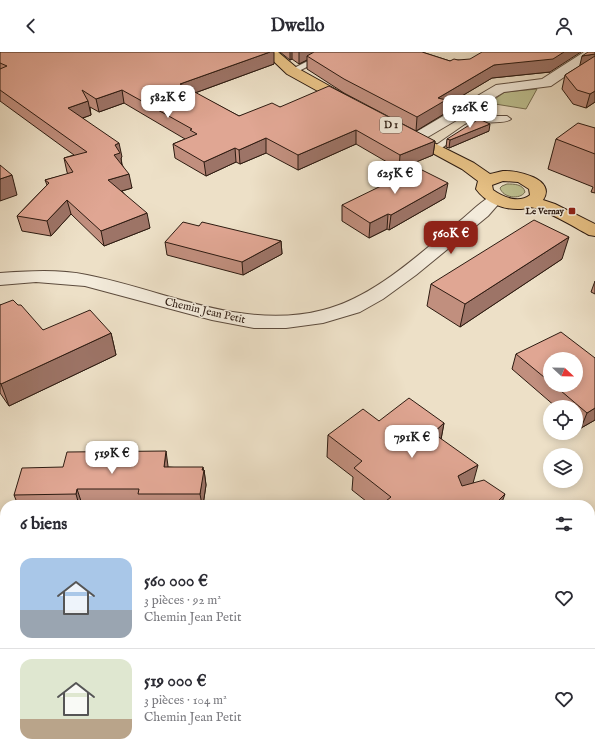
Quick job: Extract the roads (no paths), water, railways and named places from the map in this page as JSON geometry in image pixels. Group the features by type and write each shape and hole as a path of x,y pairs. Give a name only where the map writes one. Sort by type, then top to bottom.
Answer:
{"main road":[{"path":"270,52 292,71 360,109"},
{"name":"D 1","path":"395,127 468,166 488,180"},
{"path":"502,176 520,178 528,181 538,190 539,194 536,199 531,202 515,205 506,204 494,200 486,193 484,188 488,180 502,176"},
{"path":"531,202 549,208 595,231"}],"street":[{"path":"416,138 501,88 546,83 593,52"},
{"name":"Chemin Jean Petit","path":"0,280 36,276 86,280 212,314 254,322 286,322 323,317 353,308 388,287 482,212 494,200"}],"lane":[{"path":"292,71 332,52"},
{"path":"436,148 472,124 491,118 507,119"}],"place":[{"name":"Le Vernay","path":"572,211"}]}
